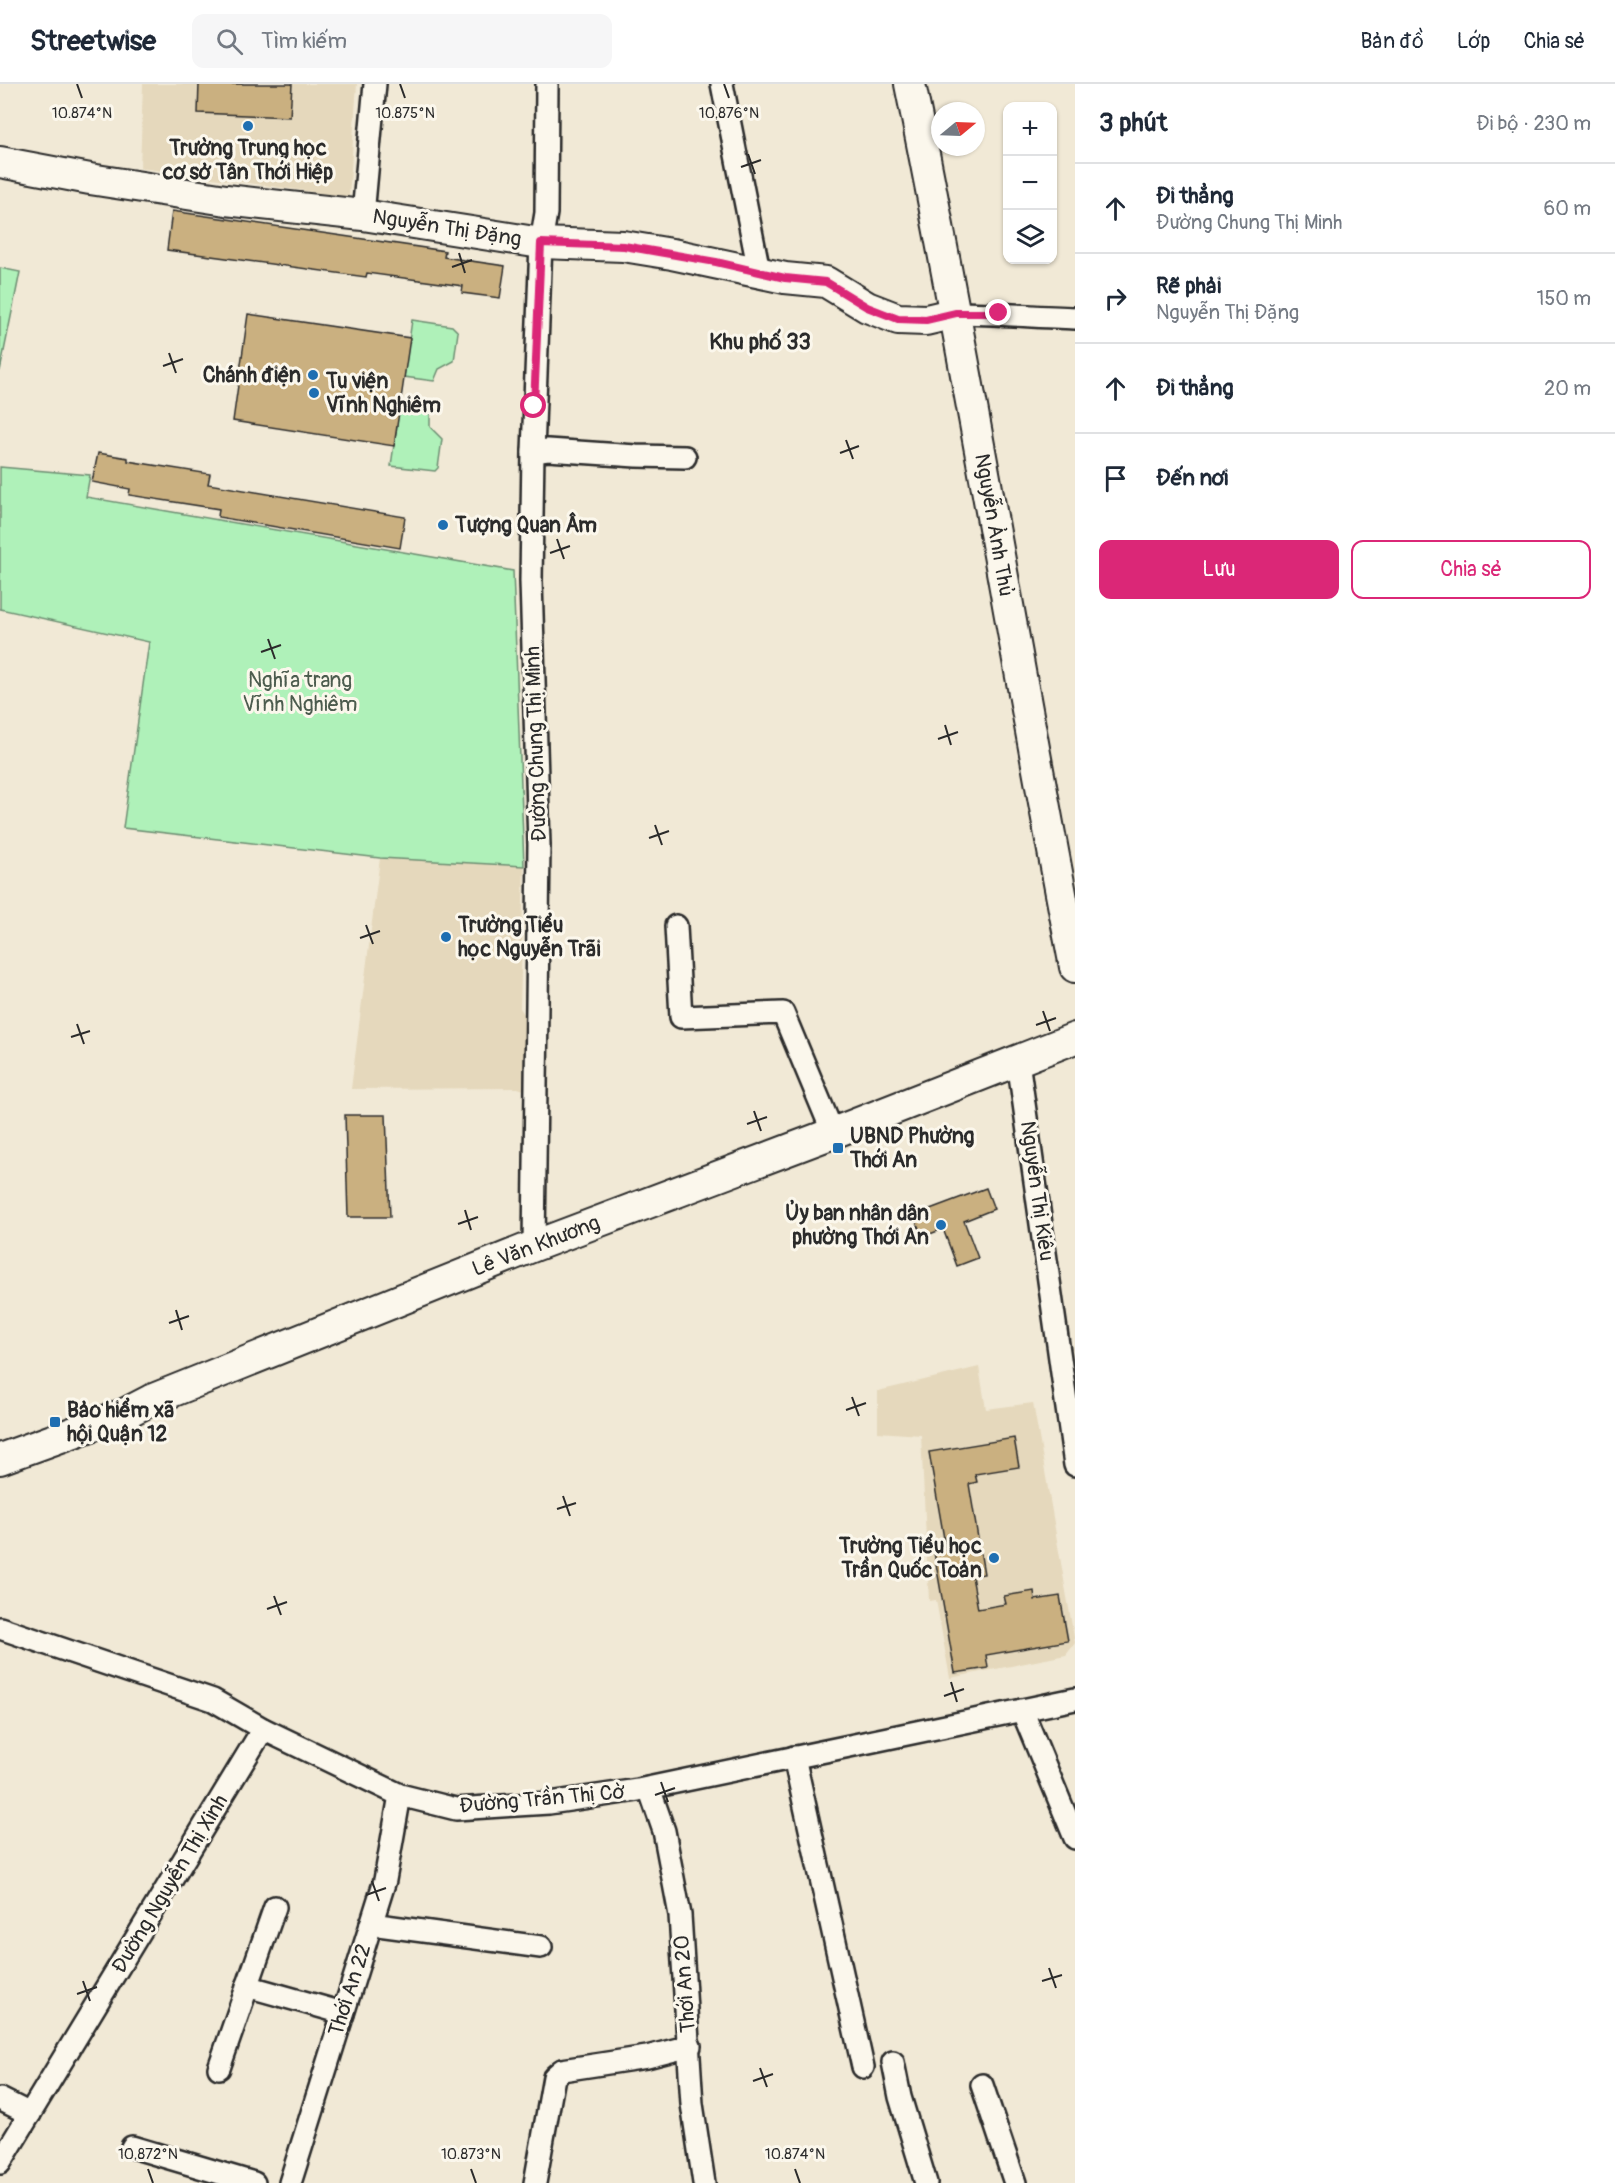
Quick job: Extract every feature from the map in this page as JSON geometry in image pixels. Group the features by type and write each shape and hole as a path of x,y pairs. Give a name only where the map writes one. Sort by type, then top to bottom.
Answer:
{"main road":[{"name":"Nguyễn Ảnh Thủ","path":"910,84 956,313 1038,774 1075,967"},
{"name":"Nguyễn Thị Đặng","path":"0,162 90,179 226,200 363,215 541,243 624,246 785,278 826,282 867,307 898,319 926,320 956,313"},
{"name":"Lê Văn Khương","path":"0,1460 124,1414 151,1400 534,1246 833,1133 1075,1038"}],"street":[{"path":"363,215 375,84"},
{"name":"Đường Chung Thị Minh","path":"534,1246 539,845 531,581 533,452 541,243 546,213 547,84"},
{"path":"722,84 759,271"},
{"path":"956,313 999,313 1030,317 1075,318"},
{"path":"533,452 548,450 636,456 685,456"},
{"path":"676,926 681,1017 783,1013 833,1133"},
{"name":"Nguyễn Thị Kiêu","path":"1018,1060 1075,1465"},
{"name":"Đường Trần Thị Cờ","path":"0,1628 213,1700 263,1729 400,1795 456,1809 549,1803 649,1788 1075,1699"},
{"path":"1022,1710 1075,1838"},
{"name":"Đường Nguyễn Thị Xinh","path":"0,2163 263,1729"},
{"path":"794,1757 862,2067"},
{"name":"Thới An 20","path":"649,1788 664,1831 680,1915 692,2104 704,2183"},
{"name":"Thới An 22","path":"290,2183 385,1880 400,1795"},
{"path":"219,2068 275,1908"},
{"path":"371,1924 542,1947"},
{"path":"247,1986 343,2013"},
{"path":"535,2183 554,2077 562,2070 647,2057 690,2046"},
{"path":"893,2062 900,2097 926,2183"},
{"path":"982,2085 1015,2183"},
{"path":"0,2099 30,2114"},
{"path":"132,2147 254,2183"}],"shaded area":[{"name":"Trường Trung học cơ sở Tân Thới Hiệp","path":"143,84 357,84 349,197 140,168"},
{"name":"Trường Tiểu học Nguyễn Trãi","path":"380,858 524,866 520,1008 528,1020 526,1091 518,1088 351,1089"},
{"name":"Trường Tiểu học Trần Quốc Toản","path":"979,1367 986,1409 1033,1403 1075,1643 1066,1655 950,1678 936,1600 929,1601 921,1435 878,1432 878,1391"}],"green space":[{"path":"0,268 20,272 0,371"},
{"path":"412,320 452,326 458,332 454,361 439,369 434,381 404,377"},
{"path":"399,409 430,413 430,427 442,439 438,468 435,471 391,466"},
{"name":"Nghĩa trang Vĩnh Nghiêm","path":"0,467 90,475 86,497 513,571 524,866 380,858 123,828 149,642 0,609"}],"building":[{"path":"199,84 292,84 290,117 198,113"},
{"path":"172,211 445,251 444,257 505,266 500,298 462,293 463,286 367,273 366,277 167,250"},
{"path":"248,314 410,338 394,446 233,421"},
{"path":"98,453 128,458 128,461 210,474 208,484 405,517 400,548 218,517 219,509 129,495 130,489 92,482"},
{"path":"345,1115 386,1115 390,1217 348,1217"},
{"name":"Ủy ban nhân dân phường Thới An","path":"986,1188 994,1209 964,1221 978,1258 957,1266 943,1229 922,1237 914,1215"},
{"path":"1014,1438 1019,1467 975,1474 977,1482 969,1484 984,1574 972,1576 978,1609 1006,1604 1004,1596 1034,1591 1035,1600 1060,1596 1068,1641 986,1655 988,1668 955,1673 934,1552 946,1550 929,1452"}],"place":[{"name":"Trường Trung học cơ sở Tân Thới Hiệp","path":"248,126"},
{"name":"Chánh điện","path":"313,375"},
{"name":"Tu viện Vĩnh Nghiêm","path":"314,393"},
{"name":"Tượng Quan Âm","path":"443,525"},
{"name":"Trường Tiểu học Nguyễn Trãi","path":"446,937"},
{"name":"UBND Phường Thới An","path":"838,1148"},
{"name":"Ủy ban nhân dân phường Thới An","path":"941,1225"},
{"name":"Bảo hiểm xã hội Quận 12","path":"55,1422"},
{"name":"Trường Tiểu học Trần Quốc Toản","path":"994,1558"}],"district":[{"name":"Khu phố 33","path":"760,342"}],"route":[{"path":"534,406 541,243 624,246 716,262 785,278 826,282 867,307 898,319 926,320 956,313 999,313"}]}
